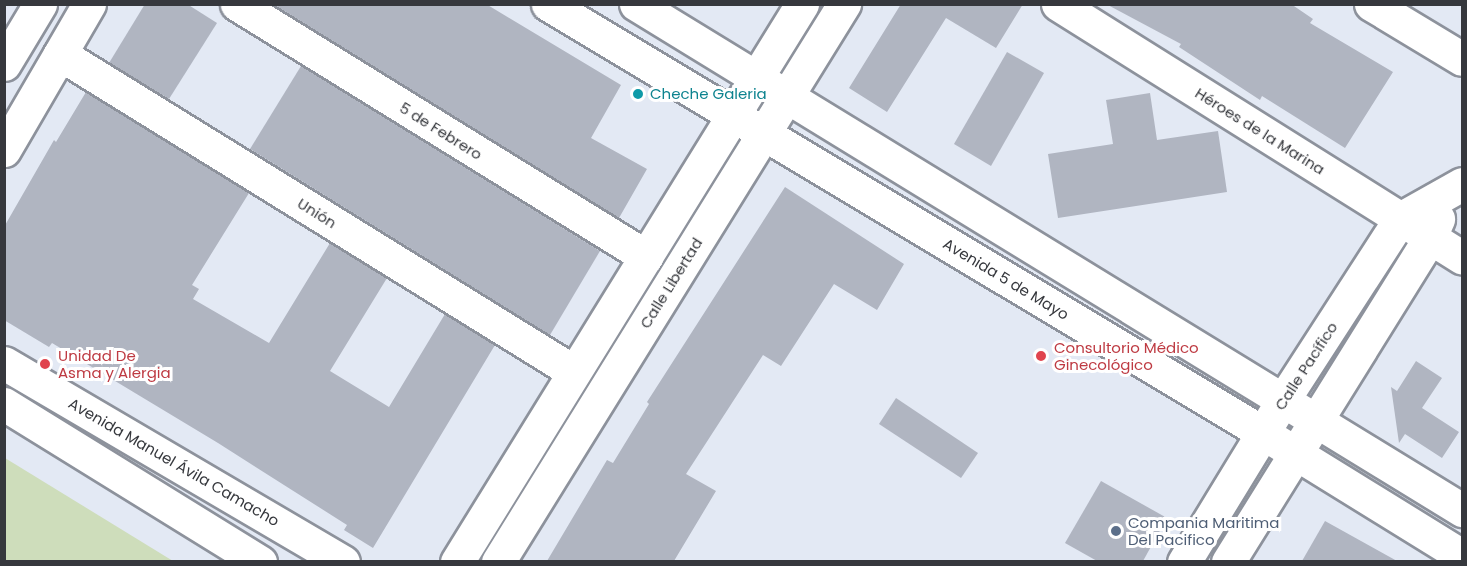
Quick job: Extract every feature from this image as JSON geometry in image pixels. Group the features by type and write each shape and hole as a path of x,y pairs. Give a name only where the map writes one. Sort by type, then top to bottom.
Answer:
{"street":[{"path":"4,64 40,4"},
{"path":"4,150 89,4"},
{"name":"5 de Febrero","path":"237,4 646,257"},
{"name":"Avenida 5 de Mayo","path":"548,4 732,117 1263,433 1462,556"},
{"path":"636,4 1462,510"},
{"path":"457,561 802,4"},
{"name":"Calle Libertad","path":"498,561 844,4"},
{"name":"Héroes de la Marina","path":"1058,4 1462,257"},
{"path":"1371,4 1462,59"},
{"name":"Unión","path":"60,54 574,372"},
{"name":"Calle Pacífico","path":"1184,561 1283,400 1400,219 1456,188"},
{"name":"Calle Pacífico","path":"1228,561 1430,237 1456,188"},
{"name":"Avenida Manuel Ávila Camacho","path":"4,363 343,561"},
{"path":"4,404 260,561"}],"green space":[{"path":"5,458 173,561 5,561"}],"building":[{"path":"145,4 187,4 217,23 169,99 109,63"},
{"path":"273,4 486,4 621,85 591,138 647,169 619,218"},
{"path":"901,4 1023,4 996,48 946,18 887,112 849,88"},
{"path":"1106,4 1291,4 1313,19 1310,23 1393,72 1345,148 1262,96 1260,100 1179,47 1181,44"},
{"path":"1007,52 1044,73 991,166 954,144"},
{"path":"301,66 600,251 550,335 250,149"},
{"path":"86,92 249,193 192,285 199,289 193,299 269,343 330,243 387,278 330,371 389,407 445,314 495,345 373,548 344,530 347,525 218,443 52,343 49,347 4,320 4,227 54,140 56,142"},
{"path":"1150,93 1157,140 1218,131 1227,192 1058,218 1048,154 1113,144 1106,100"},
{"path":"785,187 904,264 877,310 834,284 781,366 763,355 686,474 716,491 674,561 547,561 607,460 613,463 649,404 647,402"},
{"path":"1416,361 1442,378 1422,408 1459,432 1442,458 1405,434 1399,443 1391,387 1397,391"},
{"path":"896,398 978,453 961,478 879,424"},
{"name":"Compania Maritima Del Pacifico","path":"1101,481 1167,518 1143,561 1097,561 1065,543"},
{"path":"1325,521 1397,561 1302,561"}],"place":[{"name":"Cheche Galeria","path":"638,94"},
{"name":"Consultorio Médico Ginecológico","path":"1041,356"},
{"name":"Unidad De Asma y Alergia","path":"45,364"},
{"name":"Compania Maritima Del Pacifico","path":"1116,531"}]}
